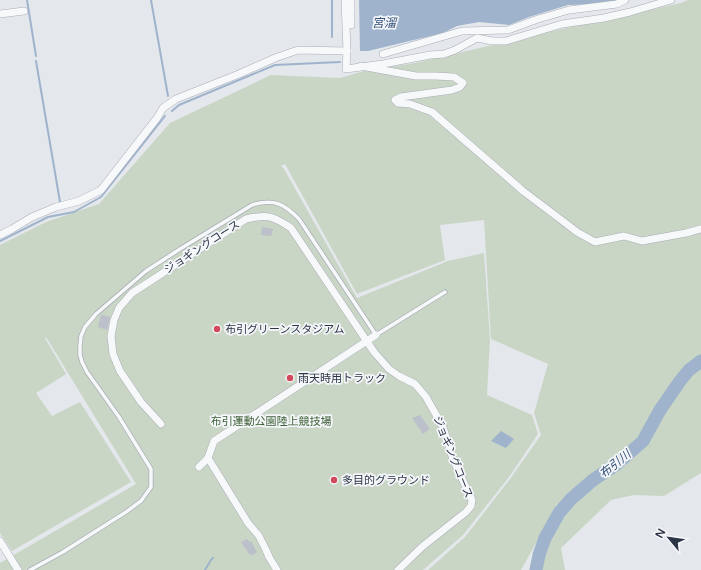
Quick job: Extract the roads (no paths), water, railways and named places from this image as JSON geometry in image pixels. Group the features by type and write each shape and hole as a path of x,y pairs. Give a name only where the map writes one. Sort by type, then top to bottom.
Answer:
{"street":[{"path":"345,0 347,51 346,69 444,54 477,38 492,41 506,41 562,24 604,18 671,0"},
{"path":"351,0 351,58"},
{"path":"383,54 462,31 508,30 569,10 617,4 625,0"},
{"path":"0,14 24,11"},
{"path":"0,235 32,217 56,207 79,201 101,190 157,118 163,108 176,99 298,50 347,51"},
{"path":"361,66 416,76 454,78 463,83 460,87 452,90 401,97 395,100 398,103 410,104 432,112 523,191 577,232 595,242 624,236 642,241 701,229"},
{"name":"ジョギングコース","path":"161,424 141,402 120,371 112,354 111,336 114,320 119,308 132,293 246,219 259,216 270,216 291,228 374,352 389,369 415,384 426,397 443,427 453,459 472,500 471,506 466,512 423,546 398,570"},
{"path":"199,467 208,458 214,441 376,335"},
{"path":"208,458 248,523 259,536 276,570"},
{"path":"0,541 18,570"}],"lane":[{"path":"30,570 126,512 141,501 151,487 151,469 119,417 87,372 80,355 81,336 90,320 114,297 146,271 252,205 262,202 275,203 286,207 299,219 376,335 445,292"}],"water":[{"name":"宮溜","path":"359,0 617,0 614,2 599,4 568,5 509,25 479,22 457,26 443,33 368,51 360,51"},
{"path":"501,431 514,439 506,448 491,441"}],"waterway":[{"path":"27,0 36,56"},
{"path":"151,0 168,96"},
{"path":"332,0 332,37"},
{"path":"36,61 60,202"},
{"path":"172,111 179,105 275,65 340,62"},
{"path":"0,241 48,217 74,212 101,197 165,116"},
{"name":"布引川","path":"536,570 545,538 559,513 571,499 593,480 617,464 643,441 660,410 680,381 689,370 701,361"},
{"path":"205,570 213,558"}],"place":[{"name":"布引グリーンスタジアム","path":"217,329"},
{"name":"雨天時用トラック","path":"290,378"},
{"name":"多目的グラウンド","path":"334,480"}],"park label":[{"name":"布引運動公園陸上競技場","path":"271,421"}]}
